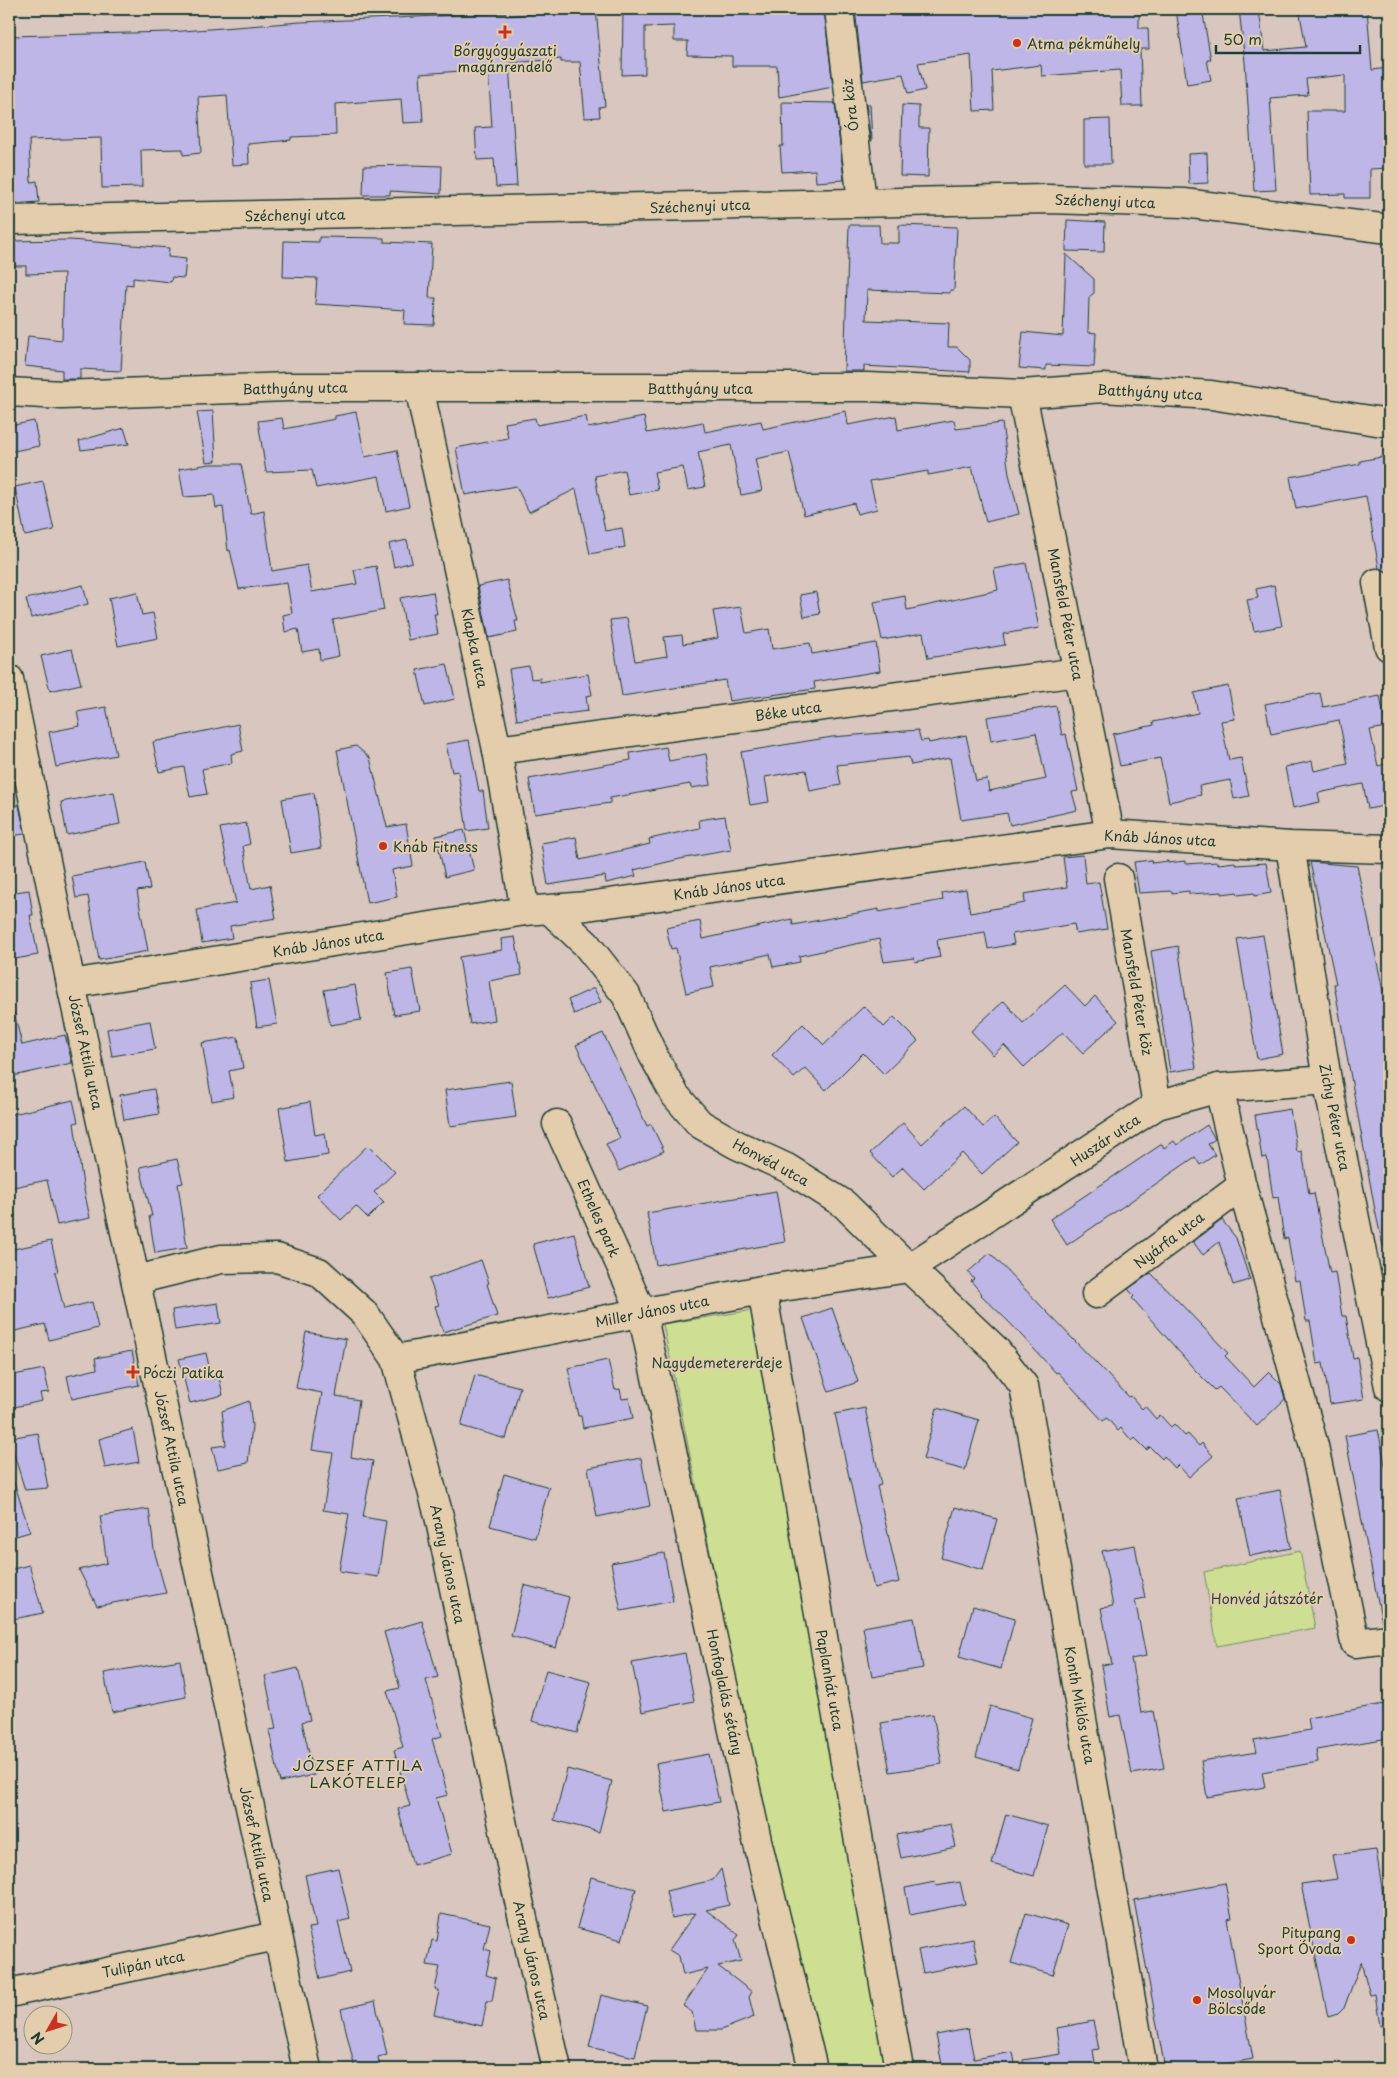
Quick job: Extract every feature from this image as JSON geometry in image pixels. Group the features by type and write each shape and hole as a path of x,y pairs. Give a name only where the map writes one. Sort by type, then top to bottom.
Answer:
{"street":[{"name":"Óra köz","path":"839,9 862,201"},
{"name":"Széchenyi utca","path":"9,220 862,201 1048,199 1184,203 1389,229"},
{"name":"Klapka utca","path":"419,387 497,750 538,911"},
{"name":"Batthyány utca","path":"9,392 62,395 260,388 868,387 1022,394 1103,388 1211,395 1389,423"},
{"name":"Mansfeld Péter utca","path":"1022,394 1110,834"},
{"path":"1378,583 1389,647"},
{"name":"Béke utca","path":"497,750 1078,672"},
{"name":"József Attila utca","path":"9,679 71,984 276,1936 307,2069"},
{"name":"Knáb János utca","path":"71,984 538,911 587,906 1110,834 1290,846 1389,849"},
{"name":"Zichy Péter utca","path":"1290,846 1327,1080 1389,1387"},
{"name":"Mansfeld Péter köz","path":"1118,878 1157,1105"},
{"path":"586,944 587,906"},
{"name":"Honvéd utca","path":"538,911 586,944 626,995 653,1055 675,1096 700,1124 737,1145 786,1168 844,1204 996,1350"},
{"name":"Huszár utca","path":"909,1268 1157,1105 1219,1088 1327,1080"},
{"path":"1219,1088 1242,1186 1314,1446 1356,1643 1389,1638"},
{"name":"Etheles park","path":"557,1124 642,1313"},
{"name":"Nyárfa utca","path":"1096,1294 1242,1186"},
{"name":"Arany János utca","path":"136,1280 221,1259 277,1258 319,1272 365,1314 396,1360 439,1516 514,1879 557,2069"},
{"name":"Miller János utca","path":"396,1360 762,1290 909,1268"},
{"name":"Paplanhát utca","path":"762,1290 899,2069"},
{"name":"Honfoglalás sétány","path":"642,1313 757,1840 813,2069"},
{"name":"Konth Miklós utca","path":"996,1350 1024,1386 1143,2069"},
{"name":"Tulipán utca","path":"9,1994 276,1936"}],"green space":[{"name":"Nagydemetererdeje","path":"754,1310 887,2069 822,2069 748,1737 663,1324"},
{"name":"Honvéd játszótér","path":"1300,1551 1315,1628 1217,1646 1204,1572"}],"building":[{"path":"596,9 605,106 599,107 600,117 585,118 580,62 561,62 561,59 509,63 517,186 496,187 494,159 477,160 475,128 492,127 488,69 420,74 423,122 403,123 401,99 335,104 336,135 291,137 291,140 248,144 249,164 232,165 227,95 198,97 201,153 183,155 183,149 141,150 142,187 102,188 101,138 29,140 31,182 37,181 39,202 13,204 11,183 15,183 12,135 9,135 9,36 170,32 301,22 506,13 506,16"},
{"path":"623,9 824,9 833,87 779,97 777,66 732,66 732,56 687,55 688,41 674,41 674,26 645,27 645,74 622,75"},
{"path":"855,9 1139,9 1139,28 1148,28 1149,49 1140,49 1142,106 1122,106 1120,70 1042,76 1041,65 992,71 994,110 974,111 971,55 918,63 925,90 908,94 903,74 863,81"},
{"path":"1176,9 1202,9 1211,60 1207,60 1211,80 1187,84"},
{"path":"1239,9 1259,9 1264,51 1306,47 1299,9 1367,9 1372,70 1389,68 1389,168 1370,169 1370,198 1345,198 1345,194 1310,195 1307,111 1345,111 1345,75 1306,79 1308,95 1270,98 1276,190 1254,191 1245,62"},
{"path":"782,102 835,103 844,180 816,182 815,170 782,172 780,146 783,146"},
{"path":"866,104 870,104 872,141 871,141"},
{"path":"902,105 919,106 919,128 929,128 928,177 900,176"},
{"path":"1110,119 1111,164 1084,164 1084,120"},
{"path":"1207,153 1208,183 1189,184 1188,154"},
{"path":"364,166 442,166 441,194 390,191 390,195 363,195"},
{"path":"1067,220 1105,222 1104,252 1066,251"},
{"path":"849,225 879,225 880,243 899,243 899,225 957,227 954,290 950,290 950,293 867,290 866,320 949,323 948,347 957,347 970,360 970,372 864,366 864,371 844,371"},
{"path":"319,237 384,238 384,242 432,244 429,298 436,298 434,325 404,324 405,310 315,304 317,278 283,277 284,241 319,242"},
{"path":"70,240 169,248 168,257 186,259 184,278 172,277 171,282 133,278 133,285 126,284 121,371 80,369 80,379 62,379 62,370 25,366 28,336 62,340 64,273 26,274 26,266 9,266 9,241"},
{"path":"1066,254 1094,279 1094,293 1089,297 1088,332 1096,333 1094,367 1046,365 1046,370 1019,368 1023,332 1063,336"},
{"path":"213,411 216,461 206,462 197,412"},
{"path":"846,411 848,425 896,416 898,430 954,420 956,429 1002,423 1009,474 1019,514 986,522 972,467 928,475 928,471 870,481 877,509 857,514 854,503 804,515 789,452 755,459 762,491 741,495 731,445 698,452 705,487 688,490 683,467 654,472 658,490 629,495 624,470 595,476 605,531 622,528 625,547 590,554 576,489 529,512 516,486 465,495 456,448 508,438 505,423 535,418 537,425 586,416 588,428 644,417 647,433 703,422 705,432 761,421 763,429"},
{"path":"356,412 365,457 397,450 409,506 386,511 379,476 316,488 312,470 266,472 258,421 282,418 284,429 335,419 335,416"},
{"path":"34,421 39,446 9,452 9,426"},
{"path":"124,428 129,444 81,450 79,441"},
{"path":"1387,456 1389,467 1389,573 1379,568 1366,496 1296,509 1290,477 1360,464 1360,461"},
{"path":"210,464 241,464 251,514 264,511 272,571 307,565 312,592 357,584 354,570 376,566 384,610 333,620 339,656 320,660 319,649 302,652 298,629 285,632 283,615 292,613 287,583 239,589 230,550 228,551 223,507 216,508 214,495 184,497 179,469"},
{"path":"43,481 54,530 25,536 15,487"},
{"path":"407,540 412,562 394,567 389,544"},
{"path":"1026,563 1039,628 1003,634 1005,645 928,658 923,633 882,640 874,602 905,596 907,610 998,590 994,569"},
{"path":"507,580 518,621 515,621 517,632 489,638 478,586"},
{"path":"83,585 88,604 31,618 26,599"},
{"path":"1274,585 1282,626 1254,631 1247,600 1258,598 1256,589"},
{"path":"137,592 142,615 153,613 158,638 118,646 109,598"},
{"path":"433,592 437,614 434,614 438,634 408,640 400,598"},
{"path":"816,592 820,614 804,617 800,595"},
{"path":"741,607 746,633 769,629 772,649 810,643 812,654 876,643 880,671 814,682 815,689 729,701 725,680 622,696 610,620 627,618 635,661 667,656 664,637 682,635 683,644 718,638 713,611"},
{"path":"72,649 81,684 50,691 41,656"},
{"path":"447,664 455,699 425,706 417,670"},
{"path":"529,666 531,679 540,678 540,682 588,674 592,695 586,696 588,711 517,720 509,669"},
{"path":"1228,686 1235,719 1221,721 1229,760 1241,758 1249,796 1234,799 1230,780 1199,786 1201,795 1169,802 1160,758 1120,766 1113,734 1154,725 1153,722 1198,713 1194,693"},
{"path":"1320,693 1323,707 1380,696 1386,727 1370,730 1378,766 1389,763 1389,805 1368,809 1363,784 1318,793 1320,802 1293,808 1285,767 1312,761 1314,771 1348,764 1339,720 1271,734 1265,704"},
{"path":"1056,706 1062,735 1066,734 1078,791 1072,792 1077,810 1010,825 1007,813 961,820 950,758 911,765 909,757 837,765 841,785 810,791 806,770 765,777 769,802 750,805 741,752 832,737 918,730 921,741 928,740 929,743 966,735 976,781 987,779 989,791 1046,779 1036,733 991,741 987,717"},
{"path":"106,707 116,755 56,767 49,732 80,726 77,712"},
{"path":"238,724 243,751 231,754 232,763 202,769 207,794 190,797 184,767 159,772 153,742"},
{"path":"469,740 479,791 483,791 488,828 467,831 458,771 452,772 446,744"},
{"name":"Knáb Fitness","path":"356,746 370,758 387,827 406,824 413,866 392,870 397,897 367,903 337,750"},
{"path":"666,747 669,761 706,754 711,785 691,788 690,784 610,798 610,803 535,814 529,779 631,760 630,753"},
{"path":"114,792 120,824 67,835 61,802"},
{"path":"314,793 321,848 291,853 282,799"},
{"path":"19,805 25,834 9,836 9,806"},
{"path":"725,816 731,850 634,870 636,876 606,883 605,876 548,885 541,843 576,837 580,860 650,844 649,839 700,828 699,820"},
{"path":"246,823 250,844 243,846 251,889 270,885 276,918 230,926 232,938 202,943 197,910 236,903 220,828"},
{"path":"464,830 474,870 445,877 436,836"},
{"path":"1083,855 1086,884 1099,882 1107,929 1076,934 1074,924 1012,934 1014,944 988,949 985,932 937,940 940,957 915,962 914,958 884,962 879,939 799,956 800,962 773,967 770,954 710,967 714,987 686,993 676,948 671,949 666,928 700,921 703,939 792,919 793,925 879,909 879,912 943,900 942,893 966,889 970,913 1025,903 1024,894 1067,887 1063,857"},
{"path":"1151,860 1152,863 1185,861 1185,864 1235,862 1236,865 1266,863 1271,893 1254,896 1254,893 1238,895 1237,892 1222,894 1222,892 1189,894 1189,891 1139,893 1134,862"},
{"path":"145,862 150,889 137,891 148,951 99,960 88,896 76,898 72,876"},
{"path":"1310,862 1357,866 1383,991 1386,992 1389,1015 1389,1245 1383,1246 1375,1210 1334,984 1336,984"},
{"path":"29,890 33,915 30,915 38,955 9,960 9,893"},
{"path":"1263,935 1283,1054 1257,1059 1237,939"},
{"path":"515,937 522,975 489,981 495,1020 470,1024 459,957 502,950 501,939"},
{"path":"1178,946 1196,1068 1170,1072 1151,951"},
{"path":"412,969 420,1011 394,1015 387,973"},
{"path":"269,980 277,1024 257,1027 250,983"},
{"path":"355,985 361,1020 330,1025 324,990"},
{"path":"1065,985 1085,1006 1095,996 1118,1021 1083,1053 1063,1032 1024,1067 1004,1045 993,1055 971,1031 1004,1001 1023,1023"},
{"path":"594,988 601,1002 574,1014 568,1000"},
{"path":"864,1006 884,1027 894,1017 918,1041 884,1074 863,1053 826,1090 805,1068 794,1078 772,1055 803,1024 824,1045"},
{"path":"14,1012 22,1045 65,1035 72,1063 9,1077 9,1013"},
{"path":"150,1021 155,1049 112,1056 107,1029"},
{"path":"603,1033 647,1126 651,1124 664,1151 619,1171 606,1144 620,1138 576,1045"},
{"path":"238,1037 243,1068 229,1071 234,1097 212,1101 202,1043"},
{"path":"511,1081 516,1117 450,1126 445,1090"},
{"path":"154,1089 159,1114 124,1120 120,1095"},
{"path":"73,1100 78,1122 74,1123 90,1218 57,1225 47,1180 9,1188 9,1158 14,1157 9,1134 9,1115"},
{"path":"310,1102 315,1135 325,1133 328,1155 288,1162 279,1108"},
{"path":"964,1106 983,1127 994,1117 1017,1142 982,1174 962,1153 924,1189 903,1167 892,1177 870,1153 903,1123 922,1144"},
{"path":"1290,1109 1297,1152 1302,1151 1309,1194 1314,1193 1330,1273 1335,1272 1342,1316 1346,1316 1353,1358 1357,1357 1364,1399 1330,1404 1323,1363 1317,1364 1310,1321 1306,1321 1300,1280 1295,1281 1288,1238 1284,1239 1278,1197 1273,1198 1267,1157 1262,1158 1255,1115"},
{"path":"1207,1125 1215,1139 1208,1144 1215,1155 1200,1165 1195,1157 1067,1245 1050,1219 1162,1144 1164,1148 1174,1141 1177,1145"},
{"path":"368,1145 395,1172 374,1192 384,1202 368,1218 356,1206 341,1220 317,1195"},
{"path":"177,1159 183,1183 178,1184 187,1248 155,1253 149,1216 152,1216 140,1167"},
{"path":"776,1191 785,1242 656,1265 647,1213"},
{"path":"1222,1220 1236,1238 1250,1280 1233,1285 1219,1242 1203,1255 1193,1242"},
{"path":"574,1233 589,1287 548,1298 533,1244"},
{"path":"51,1241 58,1271 55,1272 64,1309 92,1302 98,1328 49,1340 45,1324 11,1332 9,1321 9,1250"},
{"path":"990,1253 1142,1409 1145,1406 1156,1419 1160,1415 1171,1427 1174,1424 1185,1436 1188,1434 1199,1446 1202,1443 1213,1456 1189,1477 1178,1465 1175,1468 1164,1456 1162,1459 1150,1447 1147,1450 1135,1438 1132,1441 1121,1428 1118,1431 1107,1418 1103,1421 1058,1372 1056,1373 981,1295 971,1281 974,1279 968,1272"},
{"path":"481,1260 497,1316 443,1332 435,1306 439,1305 429,1279"},
{"path":"1151,1273 1228,1353 1225,1356 1254,1387 1269,1372 1281,1384 1285,1399 1257,1426 1219,1387 1215,1390 1195,1370 1132,1298 1134,1296 1128,1289"},
{"path":"218,1303 221,1323 175,1330 172,1310"},
{"path":"832,1308 858,1382 829,1392 803,1318"},
{"path":"306,1332 346,1339 336,1396 359,1400 351,1457 373,1461 363,1517 386,1521 378,1577 339,1571 349,1514 323,1510 333,1453 312,1450 322,1393 296,1388"},
{"path":"132,1351 139,1385 72,1399 67,1376 97,1369 95,1358"},
{"path":"206,1353 212,1379 219,1377 223,1395 190,1403 179,1359"},
{"path":"608,1360 615,1390 620,1389 622,1399 629,1398 633,1418 583,1428 581,1416 578,1416 568,1368"},
{"path":"44,1369 49,1392 40,1393 42,1401 14,1407 13,1399 9,1400 9,1376"},
{"path":"475,1375 520,1387 506,1439 461,1426"},
{"path":"249,1401 252,1426 248,1463 218,1469 212,1447 226,1445 222,1411"},
{"path":"865,1408 881,1485 877,1486 899,1582 874,1588 835,1414"},
{"path":"937,1408 979,1420 965,1470 923,1459"},
{"path":"133,1429 139,1462 105,1468 99,1439"},
{"path":"1378,1430 1389,1484 1389,1621 1382,1622 1345,1436"},
{"path":"38,1433 48,1488 25,1490 9,1438"},
{"path":"641,1458 650,1506 597,1517 588,1468"},
{"path":"504,1474 549,1487 535,1538 490,1526"},
{"path":"9,1476 12,1476 30,1532 9,1538"},
{"path":"1280,1490 1291,1548 1250,1556 1238,1498"},
{"path":"955,1507 997,1519 983,1570 941,1558"},
{"path":"149,1509 154,1550 166,1593 97,1606 79,1570 107,1563 100,1516"},
{"path":"1135,1545 1145,1598 1135,1600 1146,1656 1131,1659 1141,1713 1153,1711 1164,1768 1132,1774 1120,1715 1110,1717 1101,1665 1112,1664 1101,1608 1113,1606 1102,1551"},
{"path":"664,1553 673,1601 621,1611 611,1563"},
{"path":"29,1565 43,1613 9,1620 9,1570"},
{"path":"524,1585 569,1597 556,1648 511,1636"},
{"path":"973,1606 1015,1618 1001,1669 959,1657"},
{"path":"914,1618 923,1668 872,1677 863,1627"},
{"path":"422,1621 438,1677 426,1680 442,1736 432,1739 448,1795 436,1798 452,1854 413,1865 398,1809 410,1806 394,1750 403,1747 387,1691 400,1688 384,1632"},
{"path":"685,1653 694,1701 642,1712 632,1663"},
{"path":"180,1660 186,1697 112,1712 104,1673"},
{"path":"298,1668 310,1720 302,1722 314,1775 280,1782 269,1730 276,1729 265,1676"},
{"path":"546,1670 591,1682 577,1733 532,1721"},
{"path":"1389,1703 1389,1738 1316,1750 1318,1762 1262,1772 1265,1787 1207,1797 1201,1761 1257,1752 1254,1740 1310,1730 1308,1718"},
{"path":"990,1706 1032,1718 1018,1769 976,1757"},
{"path":"933,1714 942,1764 890,1772 881,1723"},
{"path":"709,1754 719,1802 666,1812 656,1764"},
{"path":"567,1769 612,1781 599,1832 554,1820"},
{"path":"1006,1814 1048,1826 1034,1876 992,1864"},
{"path":"951,1824 956,1847 901,1858 896,1835"},
{"name":"Pitypang Sport Óvoda","path":"1376,1850 1389,1932 1389,2025 1380,2026 1375,1994 1370,1995 1361,1962 1344,2008 1338,2014 1328,2017 1301,1884 1337,1879 1332,1855"},
{"path":"338,1868 350,1919 338,1922 350,1972 320,1979 308,1928 316,1927 305,1875"},
{"path":"721,1869 729,1905 706,1910 739,1935 735,1940 741,1961 718,1966 752,1992 749,1997 754,2017 721,2030 696,2030 692,2012 683,2006 708,1969 683,1975 679,1956 669,1950 695,1913 672,1918 666,1891 713,1880"},
{"path":"591,1877 636,1889 622,1940 577,1928"},
{"path":"935,1882 936,1886 960,1882 965,1904 910,1915 905,1888"},
{"name":"Mosolyvár Bölcsőde","path":"1225,1883 1232,1918 1227,1919 1253,2059 1196,2069 1165,2069 1134,1900"},
{"path":"1026,1913 1068,1925 1053,1975 1011,1963"},
{"path":"441,1914 490,1924 484,1949 491,1951 486,1975 496,1978 492,2001 487,2001 482,2026 434,2015 439,1991 435,1989 440,1967 427,1965 432,1940 437,1941"},
{"path":"973,1939 978,1962 923,1973 918,1950"},
{"path":"601,1995 647,2006 635,2057 589,2047"},
{"path":"375,2001 387,2055 378,2057 380,2069 355,2069 341,2009"},
{"path":"1093,2021 1099,2049 1093,2050 1096,2069 1023,2069 1023,2060 1061,2054 1057,2028"},
{"path":"968,2029 974,2059 1013,2052 1016,2069 943,2069 936,2035"}],"place":[{"name":"Bőrgyógyászati magánrendelő","path":"505,32"},
{"name":"Atma pékműhely","path":"1017,43"},
{"name":"Knáb Fitness","path":"383,846"},
{"name":"Póczi Patika","path":"133,1372"},
{"name":"Pitypang Sport Óvoda","path":"1351,1940"},
{"name":"Mosolyvár Bölcsőde","path":"1197,2000"}],"district":[{"name":"JÓZSEF ATTILA LAKÓTELEP","path":"358,1772"}]}
